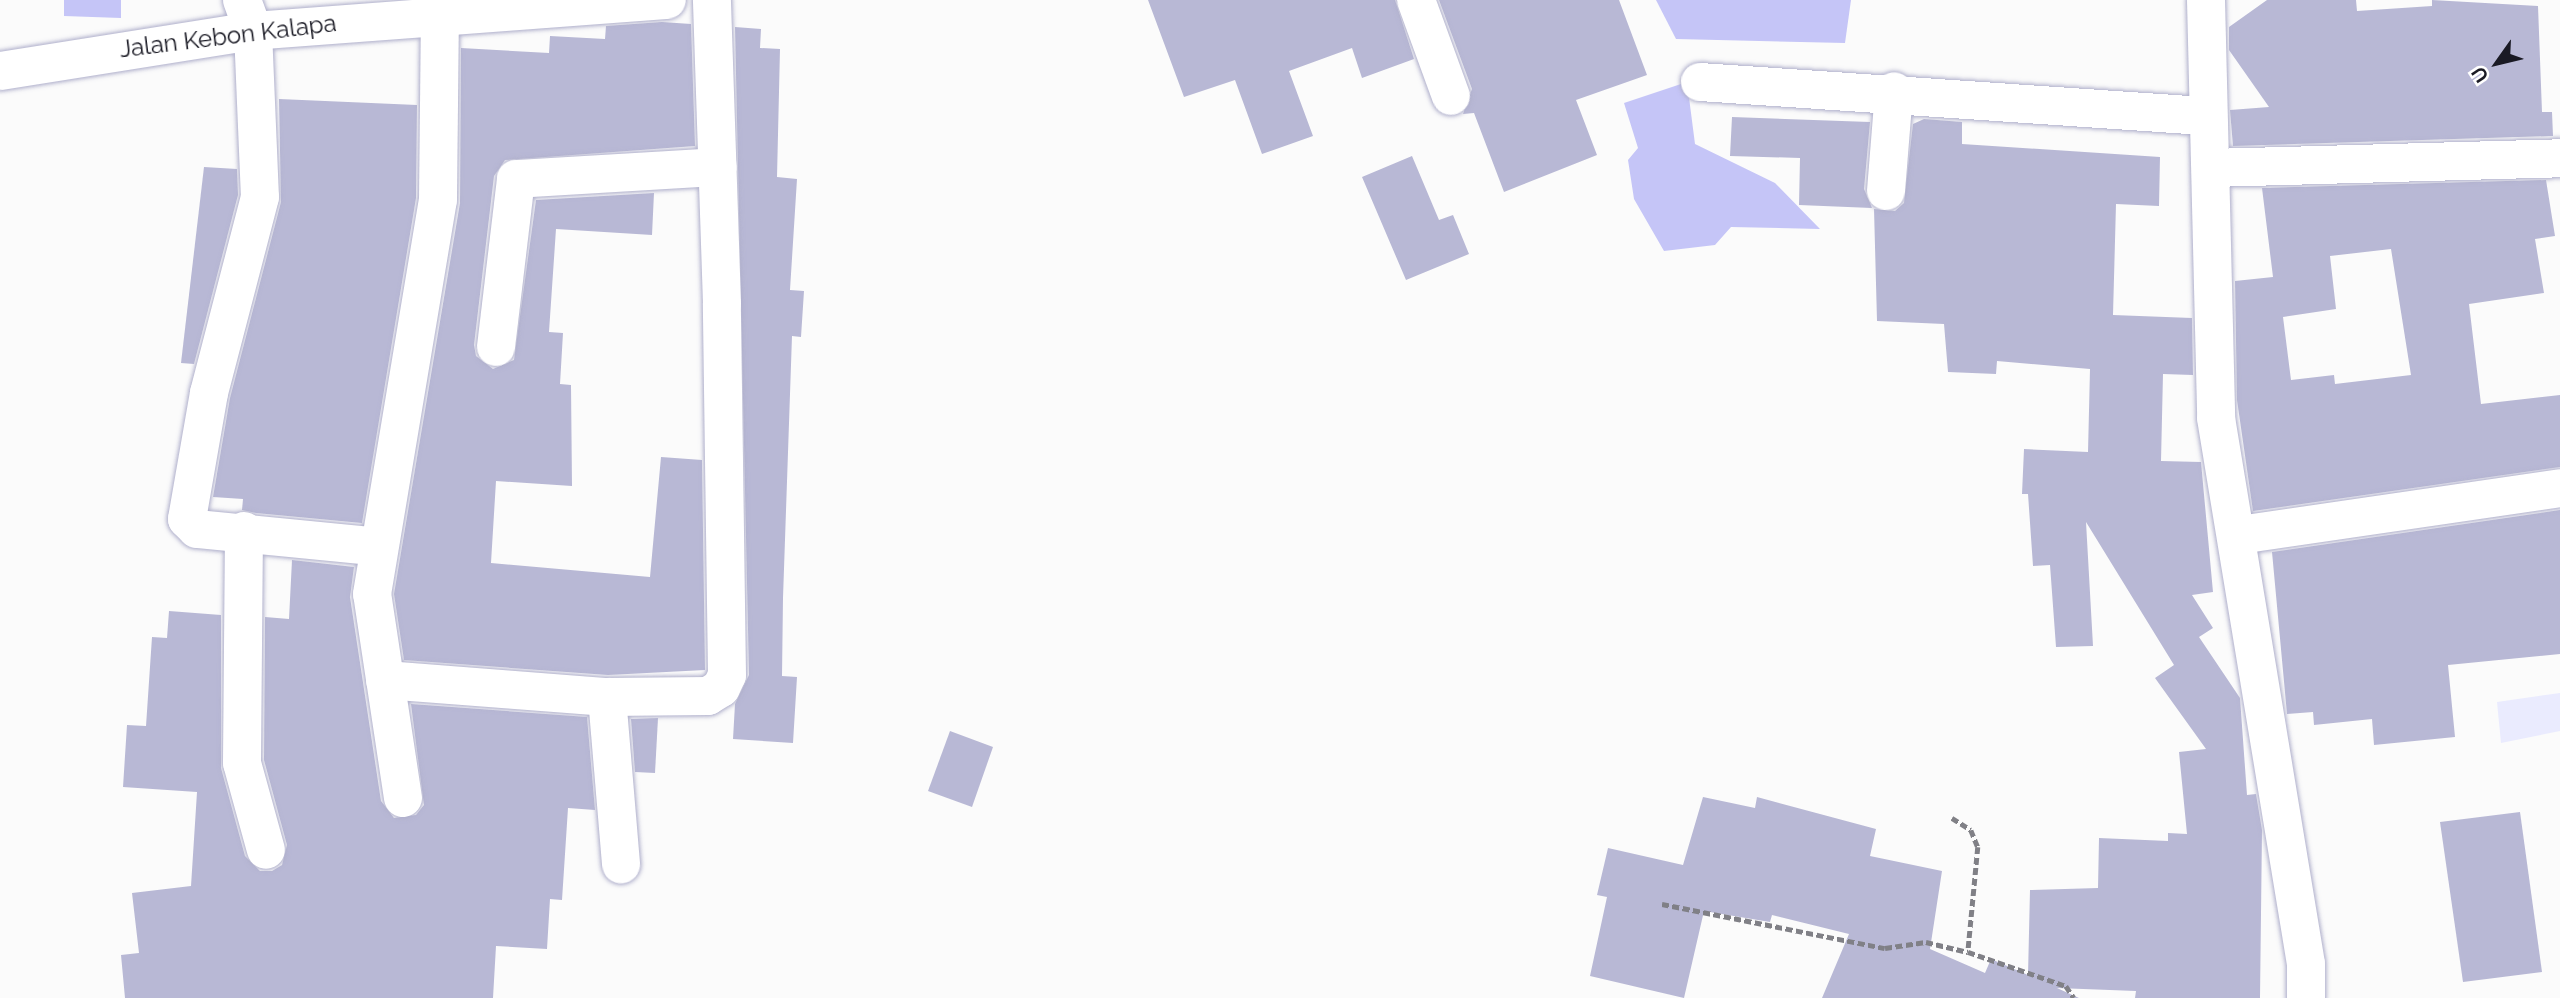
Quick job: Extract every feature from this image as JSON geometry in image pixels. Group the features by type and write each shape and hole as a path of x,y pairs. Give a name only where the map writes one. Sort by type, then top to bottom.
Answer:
{"street":[{"name":"Jalan Kebon Kalapa","path":"0,71 75,58 247,15 440,13 667,0"},
{"path":"385,680 607,697 708,696 722,688 727,675 718,167 712,0"},
{"path":"1416,0 1451,96"},
{"path":"2206,0 2204,116 2212,168 2216,418 2239,536 2306,964 2306,998"},
{"path":"403,798 372,594 438,200 440,13"},
{"path":"247,15 260,197 209,393 186,514 197,529 244,531 379,547"},
{"path":"1700,82 1894,91 2204,116"},
{"path":"1886,191 1894,91"},
{"path":"2212,168 2560,158"},
{"path":"495,348 516,179 718,167"},
{"path":"2239,536 2560,488"},
{"path":"244,531 242,763 266,850"},
{"path":"607,697 621,864"}],"path":[{"path":"1952,818 1971,830 1978,847 1968,952"},
{"path":"1662,904 1885,948 1926,942 1968,952 2072,989 2074,998"}],"shaded area":[{"path":"64,0 121,0 121,18 64,16"},
{"path":"1656,0 1851,0 1845,43 1676,39"},
{"path":"1687,82 1695,144 1775,183 1820,229 1731,227 1715,245 1664,251 1634,199 1628,160 1638,148 1624,103"},
{"path":"2560,693 2560,731 2501,743 2497,702"}],"building":[{"path":"1148,0 1395,0 1414,59 1362,78 1352,48 1289,71 1313,136 1262,154 1235,80 1184,97"},
{"path":"1439,0 1619,0 1647,75 1576,100 1597,155 1504,192 1474,113 1463,114 1472,89"},
{"path":"2267,0 2356,0 2357,11 2432,6 2432,0 2538,6 2542,112 2552,112 2553,136 2233,146 2230,110 2269,107 2229,50 2229,27"},
{"path":"662,22 691,24 695,146 505,160 494,176 474,345 476,356 493,369 514,360 536,200 654,193 652,235 556,229 549,332 563,333 560,384 571,385 572,486 496,481 491,563 650,577 661,457 702,460 705,670 608,675 404,660 394,594 460,203 461,48 549,53 550,36 605,39 606,26"},
{"path":"735,27 761,29 760,48 780,49 777,177 797,179 790,290 804,291 801,337 792,336 782,676 797,677 793,743 733,739 735,704 749,675"},
{"path":"279,99 417,105 416,198 362,523 256,513 242,510 243,499 213,497 230,398 281,202"},
{"path":"1732,117 1870,122 1864,189 1872,208 1799,205 1800,158 1730,156"},
{"path":"1924,119 1962,122 1962,144 2160,157 2159,206 2116,204 2113,315 2192,318 2193,375 2163,374 2161,461 2201,462 2213,592 2192,595 2213,628 2199,637 2240,698 2247,795 2256,794 2262,830 2260,998 2135,998 2136,991 2057,988 2079,998 1822,998 1849,934 1772,915 1770,922 1704,911 1684,998 1590,976 1607,897 1597,895 1608,848 1683,865 1703,797 1755,808 1757,797 1876,829 1870,856 1942,871 1930,949 1985,973 1991,959 2028,975 2030,890 2098,888 2099,838 2168,841 2168,833 2187,834 2179,752 2206,749 2155,678 2174,665 2086,522 2093,646 2056,647 2050,565 2033,566 2028,494 2022,494 2024,449 2088,452 2090,369 1997,361 1996,374 1948,372 1944,324 1877,321 1874,209 1895,211 1904,203 1913,124"},
{"path":"1412,156 1439,220 1453,215 1469,254 1406,280 1362,177"},
{"path":"204,167 237,169 238,195 194,364 181,363"},
{"path":"2546,180 2555,236 2535,239 2544,293 2469,304 2481,404 2560,395 2560,467 2253,511 2237,400 2235,281 2273,277 2262,188","holes":["2391,249 2411,375 2335,384 2334,375 2291,380 2283,317 2336,309 2330,256"]},
{"path":"2560,510 2560,654 2448,665 2455,737 2374,745 2372,719 2314,725 2313,712 2287,714 2272,552"},
{"path":"292,560 354,567 350,597 381,801 394,818 416,815 424,805 411,704 587,717 595,810 568,808 562,900 550,899 547,949 496,946 493,998 125,998 121,955 139,953 132,893 191,886 197,792 123,787 127,725 146,726 152,637 167,638 169,611 221,615 221,768 245,856 260,871 272,871 282,865 287,845 264,760 265,617 289,619"},
{"path":"658,718 655,773 635,772 631,719"},
{"path":"950,731 993,747 972,807 928,791"},
{"path":"2520,812 2542,972 2463,982 2440,822"}]}
